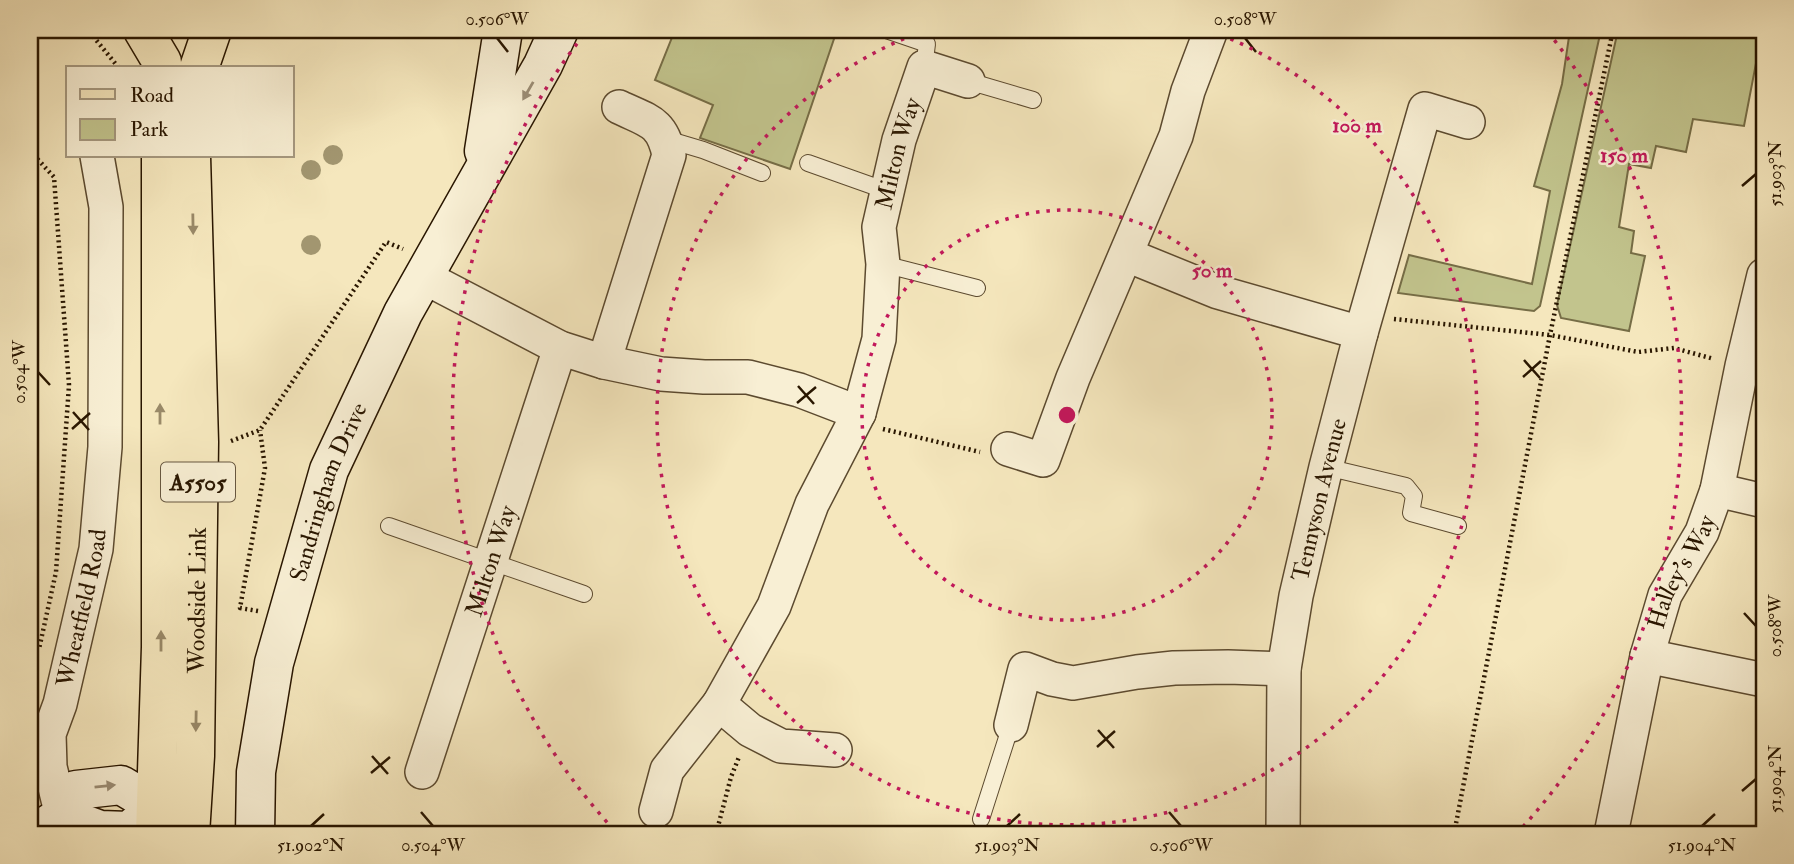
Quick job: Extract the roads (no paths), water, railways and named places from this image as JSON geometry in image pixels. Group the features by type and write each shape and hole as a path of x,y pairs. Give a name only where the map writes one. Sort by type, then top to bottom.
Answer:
{"main road":[{"path":"143,30 162,66"},
{"path":"200,66 212,30"},
{"name":"Woodside Link","path":"161,158 161,647 174,821"},
{"name":"Woodside Link","path":"174,821 195,756 199,442 191,158"}],"street":[{"name":"Sandringham Drive","path":"479,177 503,30"},
{"name":"Sandringham Drive","path":"255,834 256,772 274,663 329,470 403,313 415,264 479,177 543,65 559,30"},
{"path":"1008,449 1043,460 1073,378 1176,135 1188,91 1210,30"},
{"name":"Milton Way","path":"656,811 667,770 719,704 774,606 812,504 859,413 879,339 883,264 878,227 900,140 924,67 968,81"},
{"path":"604,362 669,155 666,139 658,127 619,107"},
{"name":"Tennyson Avenue","path":"1283,834 1284,669 1296,596 1326,467 1372,325 1425,109 1468,122"},
{"name":"Wheatfield Road","path":"48,825 49,734 60,704 96,549 105,447 106,207 97,158"},
{"path":"1127,255 1218,292 1372,325"},
{"path":"415,264 560,348 604,362 661,374 748,377 799,390 859,413"},
{"name":"Halley's Way","path":"1611,834 1647,656 1665,594 1702,532 1717,490 1764,275"},
{"name":"Milton Way","path":"422,772 560,348"},
{"name":"Halley's Way","path":"1717,490 1764,500"},
{"name":"Halley's Way","path":"1647,656 1764,680"},
{"path":"1011,725 1025,669 1073,683 1137,671 1174,668 1284,669"},
{"path":"719,704 750,730 781,746 835,750"},
{"path":"48,825 129,831 174,821"}],"lane":[{"path":"886,30 927,44 924,67"},
{"path":"968,81 1033,100"},
{"path":"666,139 762,173"},
{"path":"808,163 887,191"},
{"path":"883,264 977,288"},
{"path":"1326,467 1406,486 1414,496 1411,513 1458,527"},
{"path":"389,526 584,594"},
{"path":"981,819 1011,725"}]}
